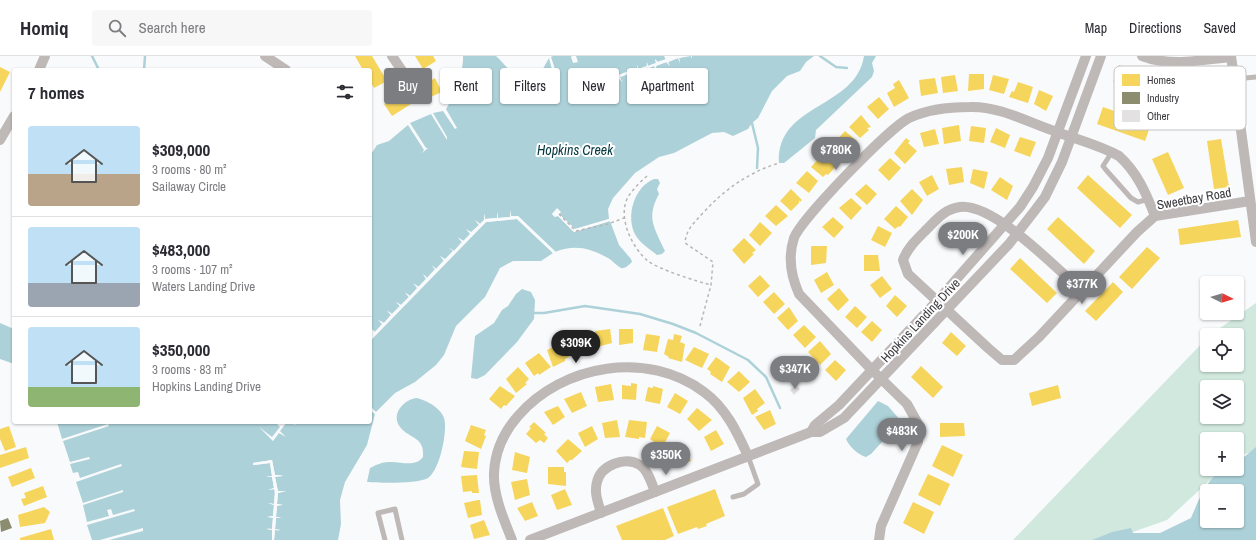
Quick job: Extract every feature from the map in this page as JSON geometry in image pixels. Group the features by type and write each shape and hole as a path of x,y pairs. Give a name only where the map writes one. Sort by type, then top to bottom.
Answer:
{"street":[{"path":"40,68 45,56"},
{"path":"265,56 283,68"},
{"path":"392,56 400,68"},
{"name":"Hopkins Landing Drive","path":"811,432 815,425 839,405 871,369 938,300 1020,207 1034,187 1048,158 1086,56"},
{"name":"Hopkins Landing Drive","path":"530,540 811,432 820,432 844,418 1017,234 1045,197 1062,162 1101,56"},
{"path":"1142,56 1160,62 1172,63 1231,56 1232,66"},
{"path":"879,540 881,526 914,453 919,431 914,414 907,404 799,294 794,282 791,256 795,237 805,220 887,134 908,119 924,112 971,106 990,108 1112,152 1119,156 1132,168 1149,199 1155,216"},
{"path":"0,140 12,119"},
{"path":"1241,130 1256,242"},
{"name":"Sweetbay Road","path":"1005,225 983,211 969,208 952,209 940,216 912,245 907,251 903,260 908,274 1002,360 1014,360 1038,337 1137,232 1155,216 1250,201"},
{"path":"1005,225 1081,290"},
{"path":"512,540 496,492 494,474 502,440 509,426 524,409 542,393 581,374 621,368 645,368 665,372 687,381 705,392 720,406 732,422 748,456"},
{"path":"601,512 597,499 597,482 600,474 614,463 627,462 640,465 646,472 655,492"}],"lane":[{"path":"1246,78 1256,77"},
{"path":"1112,152 1103,166 1106,170 1131,198 1138,202 1149,199"},
{"path":"733,497 744,494 758,484 748,456"},
{"path":"385,540 378,513 394,509 402,540"}],"path":[{"path":"700,326 711,285 713,262 685,242 686,232 721,194 760,169 779,163"},
{"path":"646,176 628,198 624,218 634,244 649,261 711,285"},
{"path":"559,214 576,231 608,224 624,218"}],"green space":[{"path":"1256,303 1256,451 1244,454 1244,432 1200,432 1200,476 1214,476 1206,484 1200,484 1200,489 1167,520 1110,540 1013,540 1200,345 1200,372 1244,372 1244,328 1220,328 1232,320 1244,320 1244,311"}],"water":[{"name":"Hopkins Creek","path":"463,56 496,56 507,68 500,68 500,104 560,104 560,68 555,68 551,57 553,56 572,56 573,63 578,62 576,56 664,56 666,59 657,62 655,59 656,63 648,66 647,62 647,66 641,68 638,68 637,65 637,68 627,68 627,71 619,75 619,68 568,68 568,104 619,104 619,78 622,82 620,77 627,74 627,104 708,104 708,68 656,68 655,66 667,62 669,66 668,62 678,58 680,63 679,58 691,56 692,59 692,56 814,56 806,62 800,71 787,76 772,91 758,118 748,129 733,136 724,132 712,133 674,153 659,157 635,173 613,198 608,209 609,219 575,229 559,214 558,209 552,214 555,217 557,215 574,232 610,221 619,245 632,262 624,268 621,268 610,259 582,248 569,248 555,252 518,216 511,216 510,211 510,217 498,218 498,212 497,218 485,219 484,214 484,220 480,224 475,220 479,225 464,241 458,238 462,242 454,251 449,248 453,251 445,260 440,256 444,260 436,269 431,266 435,269 427,278 423,274 426,279 418,287 414,284 418,288 410,296 405,292 409,297 401,305 396,302 400,306 392,314 387,310 391,315 384,323 379,320 383,324 375,332 372,330 372,153 377,145 389,141 408,125 424,150 422,153 428,148 426,148 410,123 431,114 447,140 447,137 433,113 443,111 455,129 457,128 446,109 449,104 492,104 492,68 462,68"},
{"path":"864,56 876,56 872,63 874,71 872,77 816,130 815,138 784,163 779,163 781,143 790,128 802,117 847,87 858,73"},
{"name":"Hopkins Creek","path":"549,58 552,68 543,68"},
{"path":"654,179 658,179 660,183 657,189 659,194 655,202 652,216 655,229 665,251 662,254 657,255 638,239 631,220 633,203 641,189"},
{"path":"517,219 553,253 541,261 513,261 500,268 485,297 456,326 444,355 436,365 415,382 395,393 376,412 372,408 372,339 486,222"},
{"path":"522,289 531,292 535,300 534,319 517,342 485,375 477,379 471,378 475,336 494,323 502,310 508,306 516,294"},
{"path":"0,323 12,328 12,363 0,359"},
{"path":"417,398 436,408 440,411 444,418 445,431 442,450 432,474 428,478 416,481 398,483 367,482 370,468 381,463 412,463 423,457 422,445 419,441 404,431 397,422 400,408 408,401"},
{"path":"878,401 888,406 901,421 871,454 866,457 854,450 846,439"},
{"path":"372,412 375,414 367,445 345,482 340,500 341,524 338,540 274,540 275,530 281,530 275,529 276,518 281,517 276,517 277,505 283,505 277,504 278,493 286,491 278,492 275,477 283,475 275,475 272,460 253,463 253,465 270,463 272,476 266,477 272,477 274,488 268,490 275,489 274,504 268,503 274,505 273,516 267,516 273,517 272,529 266,529 272,530 272,540 109,540 143,531 143,528 100,540 92,540 87,525 135,511 134,509 113,515 111,509 107,510 109,516 87,522 83,505 123,492 123,490 83,503 76,482 122,466 121,464 80,478 78,472 73,473 70,464 90,459 89,457 70,462 63,441 109,426 108,424 277,424 280,427 272,437 259,427 273,441 279,433 286,437 280,431 285,424 296,425 295,424 372,424"},
{"path":"58,424 108,424 62,439"},
{"path":"1256,447 1256,540 1092,540 1112,532 1131,528 1133,533 1160,533 1191,518 1200,498 1200,528 1244,528 1244,484 1207,484 1213,477 1244,476 1244,457"}],"pier":[{"path":"664,56 667,59 675,56 686,56 679,58 680,63 678,58 668,62 670,66 666,62 656,66 656,68 654,66 649,68 641,68 647,66 646,62 648,66 656,63 655,59 658,62 666,60"},
{"path":"627,72 627,74 620,77 622,82 619,75"},
{"path":"557,208 561,212 559,214 575,229 609,219 610,221 574,232 558,216 555,217 552,214"},
{"path":"510,210 511,216 518,216 557,253 554,254 517,219 486,222 372,339 372,335 374,333 372,330 375,332 382,324 378,320 384,323 391,315 387,311 392,314 400,306 396,302 401,305 409,297 405,293 410,296 417,288 413,283 419,287 426,279 423,274 427,278 435,270 432,265 436,269 444,261 440,256 445,259 453,251 448,247 454,251 462,242 458,237 463,241 470,234 466,229 471,232 479,225 475,220 480,224 484,220 484,213 485,219 497,218 497,212 498,218 510,217"},
{"path":"272,460 275,475 284,476 275,477 278,491 286,491 278,493 277,504 283,505 277,506 276,517 282,518 276,518 275,529 281,531 275,530 274,540 272,540 272,530 266,528 272,529 273,518 267,517 273,516 274,505 268,503 274,504 275,493 274,489 268,490 274,488 272,477 266,477 272,476 270,463 253,465 253,463"}],"building: Homes":[{"path":"355,56 372,56 384,76 384,83 374,88 372,84 372,68 362,68"},
{"path":"415,56 433,56 436,61 422,68"},
{"path":"0,67 10,72 0,92"},
{"path":"969,74 984,74 984,89 968,91"},
{"path":"955,75 958,91 943,93 941,77"},
{"path":"993,75 1009,79 1004,94 989,90"},
{"path":"435,78 440,88 440,93 432,96 432,80"},
{"path":"935,78 938,93 921,96 919,80"},
{"path":"899,80 909,98 894,107 887,93 895,88 893,84"},
{"path":"1018,82 1033,87 1028,103 1009,97 1012,91 1014,92"},
{"path":"1039,90 1053,96 1046,111 1034,104"},
{"path":"879,97 889,109 878,119 867,107"},
{"path":"384,104 411,104 392,116"},
{"path":"1103,107 1114,111 1114,130 1149,130 1145,141 1097,124"},
{"path":"861,115 871,127 867,128 869,130 860,138 849,127"},
{"path":"959,125 961,141 944,144 942,128"},
{"path":"971,126 986,128 984,143 969,141"},
{"path":"996,128 1010,135 1005,148 990,142"},
{"path":"935,129 939,144 924,147 920,133"},
{"path":"845,131 857,141 846,152 835,142"},
{"path":"1020,137 1036,142 1030,157 1014,151"},
{"path":"906,138 910,141 908,143 917,151 905,164 894,153"},
{"path":"1221,139 1229,187 1214,189 1207,141"},
{"path":"1168,152 1184,188 1168,195 1152,159"},
{"path":"823,154 837,165 828,175 826,174 823,177 811,167"},
{"path":"890,158 901,168 889,181 878,170"},
{"path":"962,167 964,182 949,185 946,169"},
{"path":"973,169 988,172 984,189 970,183"},
{"path":"807,171 818,181 809,193 796,183"},
{"path":"932,175 939,189 927,196 919,182"},
{"path":"1088,175 1132,215 1120,228 1077,188"},
{"path":"1000,177 1013,186 1007,200 991,190"},
{"path":"866,184 877,194 867,205 855,194"},
{"path":"791,189 802,200 800,202 799,200 799,203 791,211 780,201"},
{"path":"912,189 923,200 912,215 900,201"},
{"path":"851,198 862,208 851,220 839,208"},
{"path":"776,205 788,216 776,226 765,216"},
{"path":"896,206 908,217 900,227 899,226 895,229 884,219"},
{"path":"833,217 844,227 834,238 822,227"},
{"path":"1058,217 1095,251 1084,264 1047,229"},
{"path":"1238,220 1241,237 1180,245 1178,229"},
{"path":"760,222 772,233 760,246 749,235"},
{"path":"878,226 892,233 885,247 871,240"},
{"path":"744,238 756,250 744,264 732,250"},
{"path":"811,246 827,246 826,263 811,265"},
{"path":"1147,247 1160,258 1132,289 1119,277"},
{"path":"864,255 878,255 880,271 864,271"},
{"path":"1020,258 1057,293 1047,303 1010,269"},
{"path":"827,272 834,285 821,293 814,280"},
{"path":"760,275 770,286 758,297 748,286"},
{"path":"882,276 892,289 880,298 870,285"},
{"path":"1113,282 1123,292 1096,321 1085,311"},
{"path":"839,288 849,300 838,311 827,299"},
{"path":"774,292 785,304 774,314 763,302"},
{"path":"895,295 907,306 897,317 886,306"},
{"path":"855,306 867,317 857,328 845,317"},
{"path":"789,307 798,321 788,330 777,318"},
{"path":"872,321 882,330 872,342 861,332"},
{"path":"804,325 816,337 805,348 793,335"},
{"path":"610,329 612,343 597,347 595,331"},
{"path":"619,329 633,329 633,343 619,345"},
{"path":"951,332 966,346 957,356 942,343"},
{"path":"585,334 593,350 580,354 579,352 574,354 569,339"},
{"path":"646,334 660,336 657,352 643,350"},
{"path":"674,334 682,336 680,342 685,344 682,362 668,358 669,357 664,354 668,339 673,340"},
{"path":"820,341 831,354 820,365 808,352"},
{"path":"562,342 569,357 565,359 565,361 553,367 547,350"},
{"path":"694,347 709,354 702,368 685,360"},
{"path":"539,353 551,367 539,375 538,373 534,376 525,363"},
{"path":"716,357 730,367 722,382 710,374 711,372 707,369"},
{"path":"835,360 846,370 836,381 825,370"},
{"path":"921,366 943,387 933,398 911,377"},
{"path":"518,367 529,379 525,383 527,384 516,393 506,379"},
{"path":"739,371 750,382 739,392 727,382"},
{"path":"631,383 637,384 636,400 622,399 622,385 631,386"},
{"path":"611,384 614,400 598,402 595,387"},
{"path":"1058,385 1061,398 1032,406 1029,393"},
{"path":"500,386 515,396 506,406 504,405 501,409 489,399"},
{"path":"653,386 663,389 660,404 645,401 648,387 653,388"},
{"path":"755,389 765,403 752,415 743,398"},
{"path":"581,392 587,406 572,413 564,399"},
{"path":"675,393 688,401 680,414 667,407"},
{"path":"558,406 565,417 553,425 544,412"},
{"path":"697,408 712,420 699,431 687,419"},
{"path":"770,410 776,424 764,430 755,417"},
{"path":"617,420 620,437 605,438 602,423"},
{"path":"629,420 647,422 645,438 639,437 639,439 625,437"},
{"path":"534,422 546,433 544,434 548,438 544,443 540,440 536,443 526,434 531,428 529,427"},
{"path":"940,423 964,423 965,436 940,437"},
{"path":"471,425 486,430 484,435 486,436 481,449 465,441"},
{"path":"9,426 16,447 5,451 0,439 0,429"},
{"path":"592,426 598,439 585,447 578,433"},
{"path":"657,426 670,433 662,448 650,439"},
{"path":"716,430 724,444 711,451 704,437"},
{"path":"568,439 582,451 567,463 556,451"},
{"path":"685,445 691,461 676,466 670,450"},
{"path":"942,445 963,455 953,477 932,466"},
{"path":"26,447 29,458 0,468 0,455"},
{"path":"464,451 479,452 477,469 461,467"},
{"path":"515,452 530,457 527,473 512,470"},
{"path":"548,467 564,467 564,472 566,472 566,486 548,484"},
{"path":"31,468 35,478 12,487 8,477"},
{"path":"928,474 950,484 940,506 918,495"},
{"path":"477,475 479,493 472,493 472,491 463,492 461,476"},
{"path":"527,479 530,495 515,500 511,482"},
{"path":"43,486 47,497 24,506 21,499 26,498 24,493"},
{"path":"565,489 572,505 557,510 551,495"},
{"path":"715,489 725,516 706,524 707,526 698,529 697,527 678,534 667,507"},
{"path":"480,500 482,515 468,518 464,503"},
{"path":"532,502 538,516 525,521 517,508"},
{"path":"913,502 934,512 924,534 903,523"},
{"path":"44,507 50,512 45,523 20,527 18,515"},
{"path":"663,508 674,536 665,540 622,540 616,526"},
{"path":"484,520 490,535 474,539 470,525"},
{"path":"51,529 54,540 20,540 20,538"}],"building: Industry":[{"path":"8,518 12,528 1,532 0,521"}],"building: Other":[{"path":"796,385 800,389 794,395 790,390"}],"waterway":[{"path":"92,56 98,68"},
{"path":"144,68 145,56"},
{"path":"820,56 836,67 847,68"},
{"path":"752,123 758,148 757,168"},
{"path":"534,313 544,313 585,306 640,314 673,324 696,333 748,360 766,377 780,408"}]}
